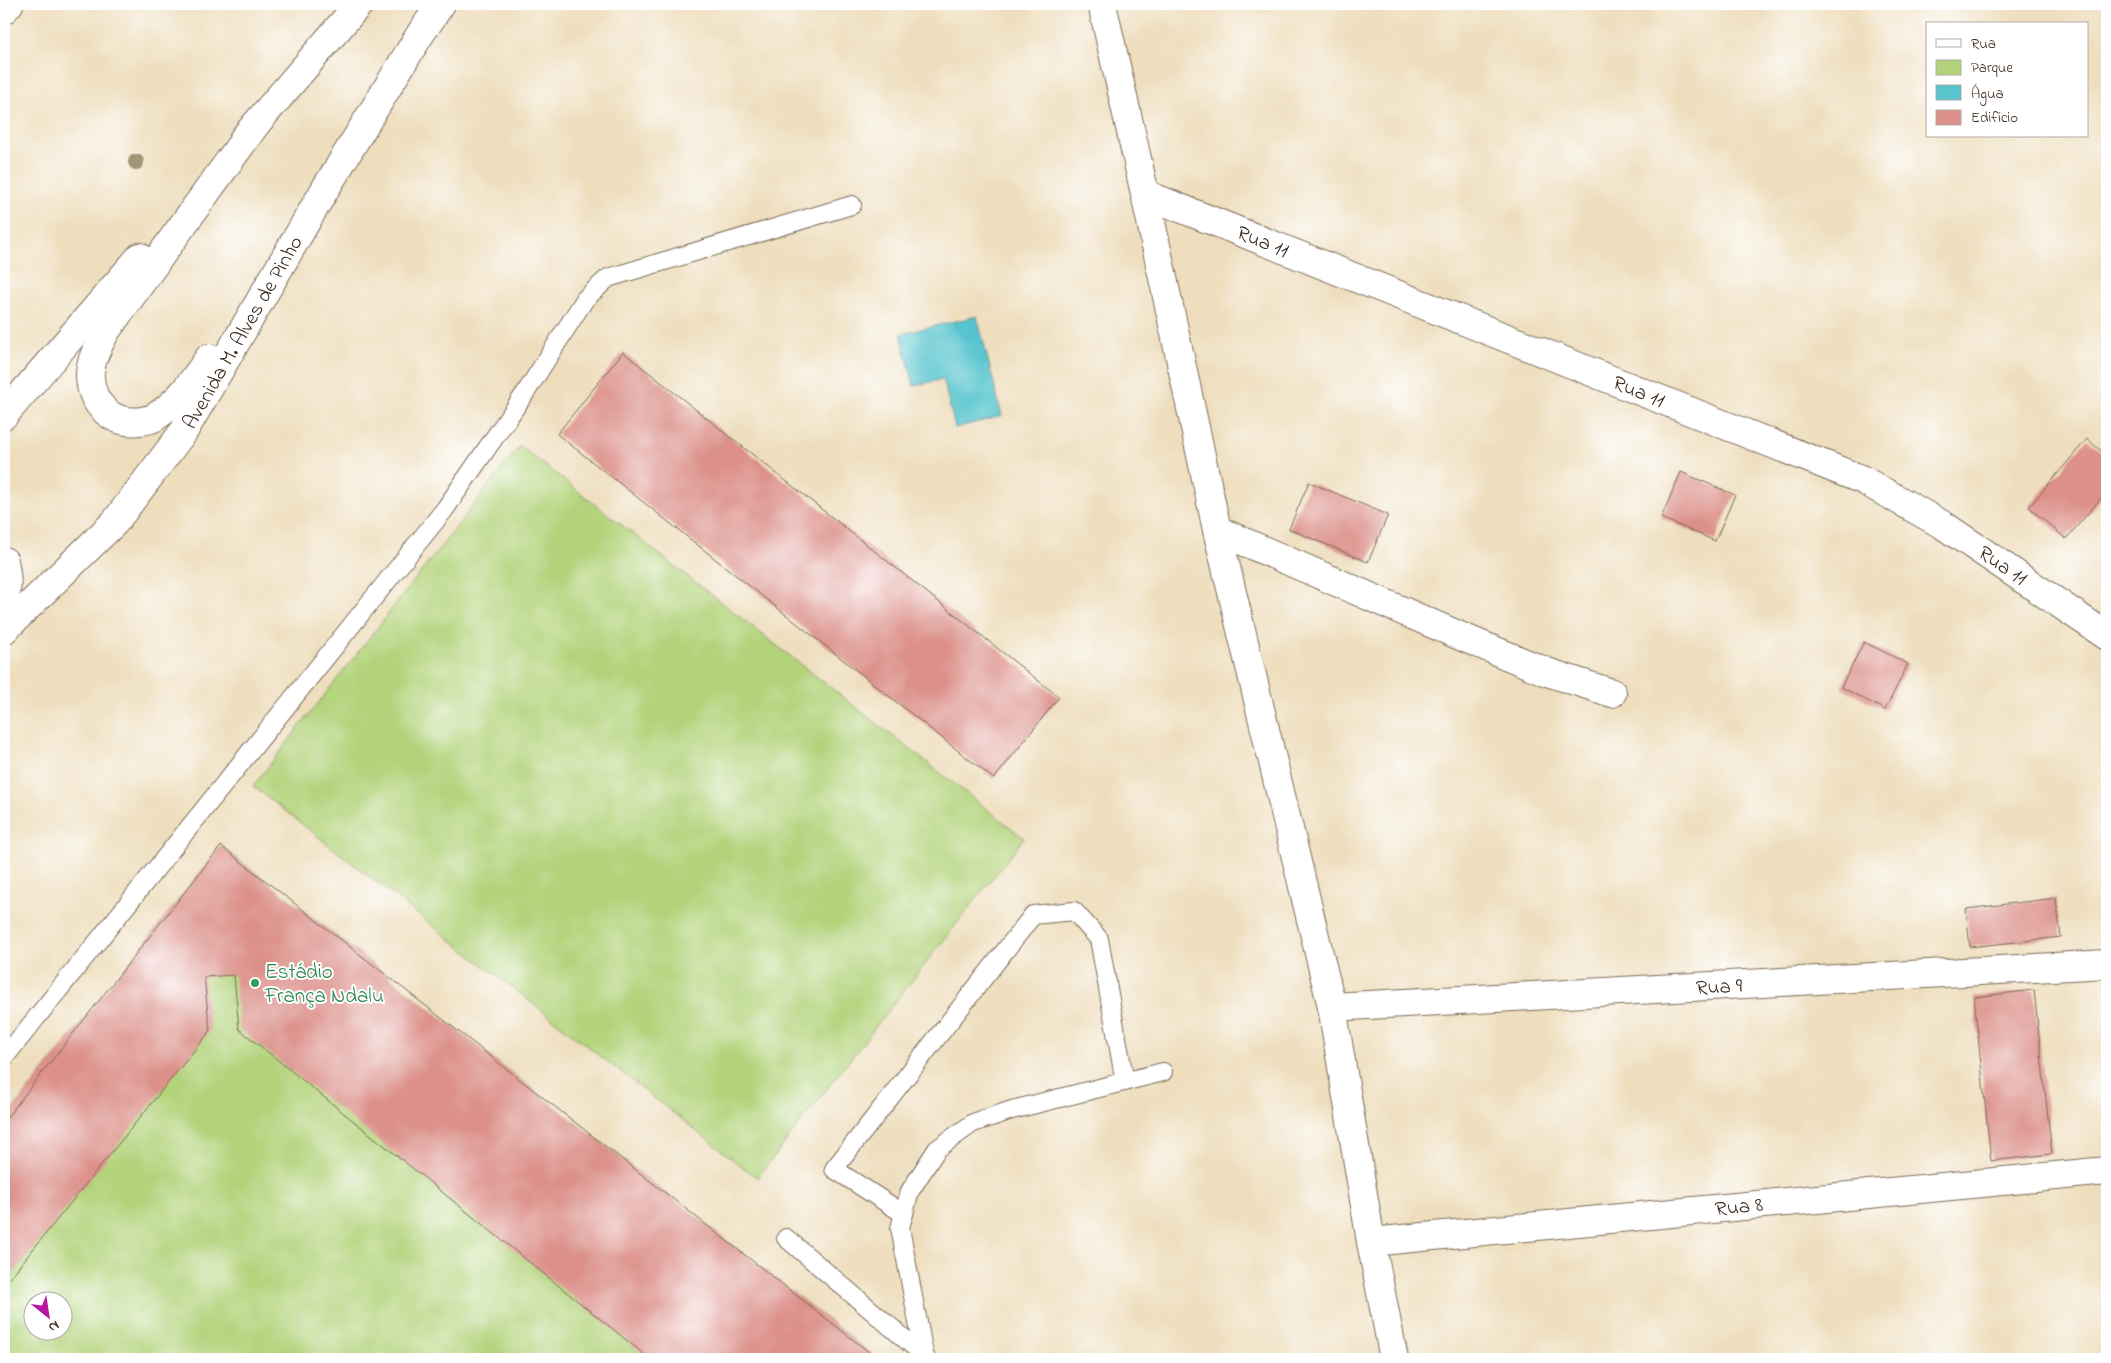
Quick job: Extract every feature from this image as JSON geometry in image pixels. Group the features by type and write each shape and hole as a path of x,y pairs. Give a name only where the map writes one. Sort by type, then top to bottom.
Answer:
{"street":[{"path":"4,10 9,4"},
{"path":"4,415 359,4"},
{"name":"Avenida M. Alves de Pinho","path":"4,630 115,522 184,431 324,192 419,36 441,4"},
{"path":"1102,4 1217,530 1332,1007 1371,1242 1394,1359"},
{"path":"256,124 106,331 96,352 90,376 94,396 106,414 128,423 154,419 176,401 196,378 324,192"},
{"name":"Rua 11","path":"1145,194 1863,480 1943,525 2107,636"},
{"path":"1217,530 1466,639 1546,672 1612,693"},
{"path":"4,561 7,574 4,597"},
{"name":"Rua 9","path":"1332,1007 2107,964"},
{"name":"Rua 8","path":"1371,1242 2107,1171"}],"lane":[{"path":"4,1058 445,509 526,392 585,299 608,278 852,205"},
{"path":"904,1214 834,1169 1033,915 1074,911 1099,939 1125,1082"},
{"path":"924,1358 900,1228 910,1191 937,1149 973,1124 1012,1110 1164,1072"},
{"path":"786,1238 924,1358"}],"green space":[{"path":"520,446 1024,838 757,1178 253,786"},
{"name":"Estádio França Ndalu","path":"221,846 878,1359 4,1359 4,1121"}],"water":[{"path":"977,316 1002,416 955,428 943,379 914,386 901,334"}],"building":[{"path":"623,352 1059,697 994,779 557,434"},
{"path":"2087,439 2107,456 2107,491 2066,539 2029,507"},
{"path":"1681,472 1735,495 1715,541 1661,518"},
{"path":"1309,482 1388,515 1368,562 1289,529"},
{"path":"1864,642 1908,664 1885,710 1841,687"},
{"path":"221,846 878,1359 650,1359 239,1029 234,975 204,977 210,1031 4,1285 4,1121"},
{"path":"2056,898 2061,937 1970,947 1966,909"},
{"path":"2034,990 2052,1154 1991,1161 1974,997"}],"place":[{"name":"Estádio França Ndalu","path":"255,983"}]}
